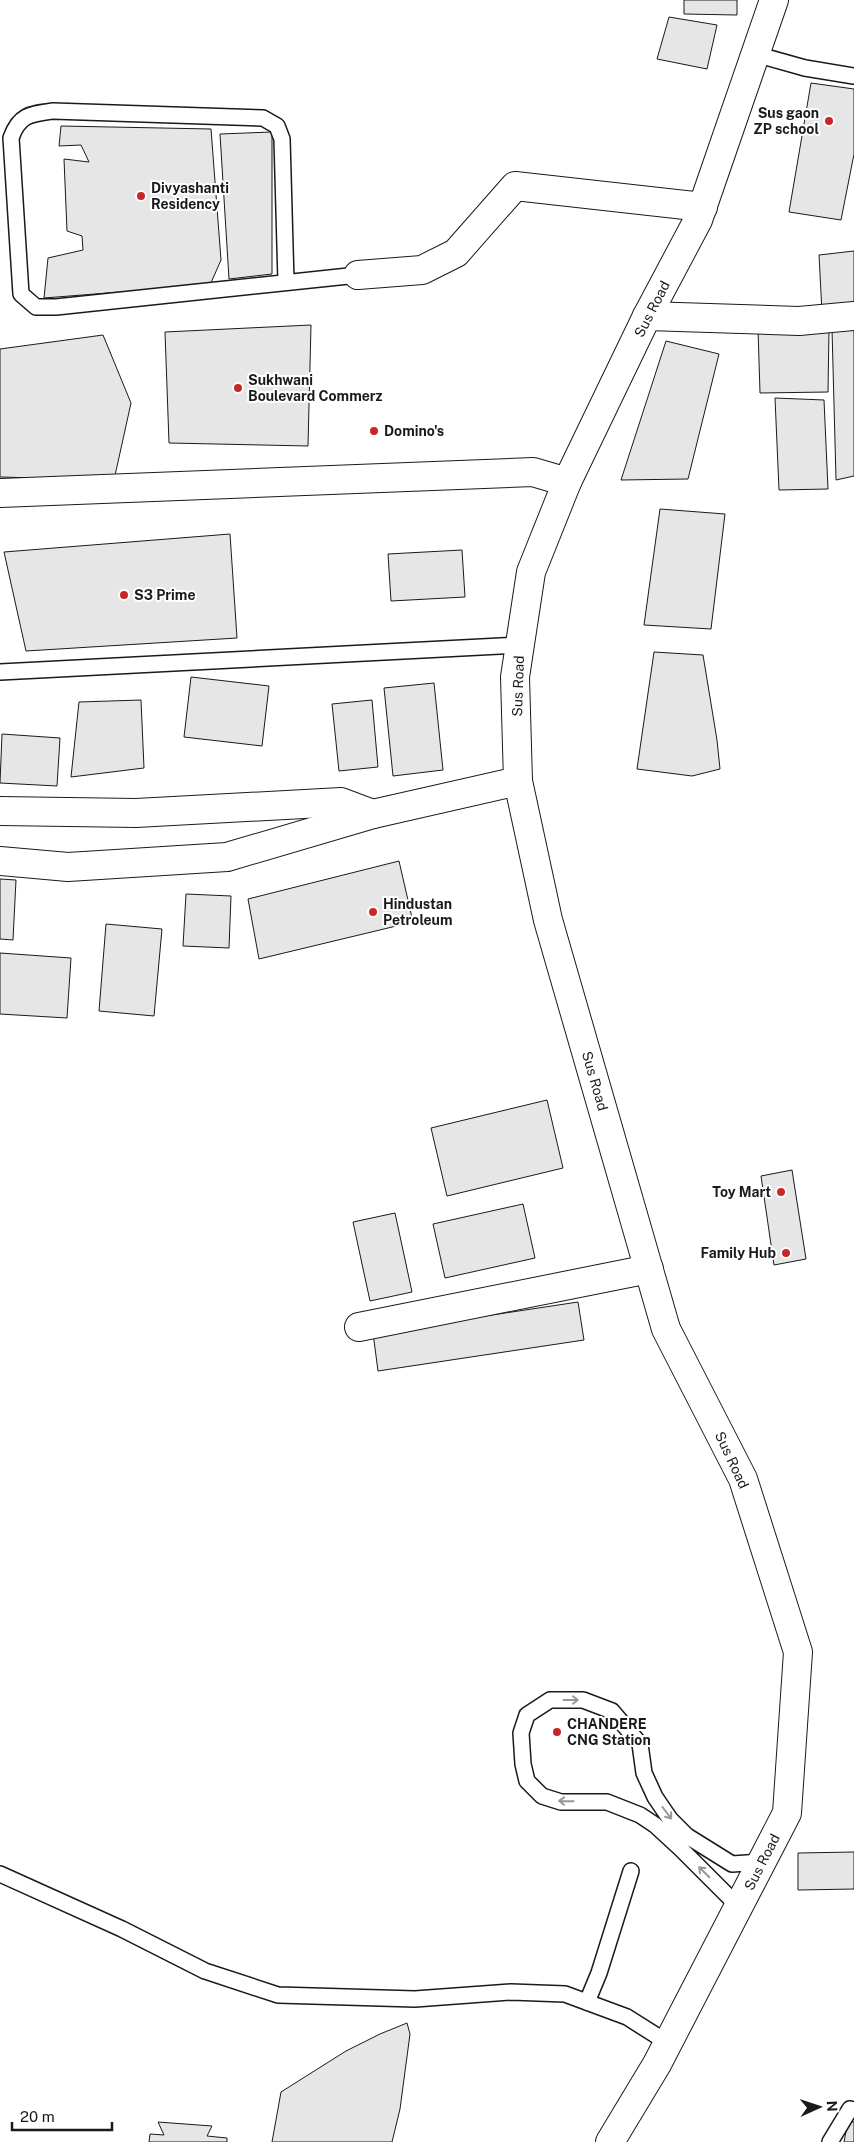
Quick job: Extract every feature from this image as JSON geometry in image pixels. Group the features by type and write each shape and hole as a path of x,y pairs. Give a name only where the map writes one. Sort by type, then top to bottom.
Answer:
{"street":[{"name":"Sus Road","path":"610,2142 668,2043 787,1814 798,1652 743,1479 666,1329 548,920 518,781 515,677 531,572 567,482 647,316 698,220 774,0"},
{"path":"358,275 422,270 456,253 515,186 702,207"},
{"path":"647,316 799,322 854,316"},
{"path":"0,494 533,472 567,482"},
{"path":"0,861 68,867 227,857 372,814 518,781"},
{"path":"0,810 136,813 341,802 372,814"},
{"path":"360,1327 649,1269"}],"lane":[{"path":"755,54 804,68 854,76"},
{"path":"286,282 282,140 276,126 263,118 53,111 31,114 16,124 11,138 21,294 36,308 56,308 358,275"},
{"path":"0,672 520,645"},
{"path":"739,1906 668,1837 640,1815 607,1802 561,1802 542,1796 527,1780 523,1764 521,1733 527,1715 550,1700 583,1700 612,1711 640,1744 644,1773 655,1797 670,1818 688,1836 732,1864 762,1862"},
{"path":"587,2002 599,1973 631,1871"},
{"path":"0,1874 122,1929 204,1970 278,1995 415,1999 511,1992 565,1994 627,2017 668,2043"},
{"path":"830,2142 850,2109 854,2110"}],"building":[{"path":"684,0 737,0 737,15 684,14"},
{"path":"669,17 717,25 707,69 657,59"},
{"name":"Sus gaon ZP school","path":"811,83 854,89 854,154 841,220 789,212"},
{"name":"Divyashanti Residency","path":"61,126 211,129 221,260 210,285 44,298 48,258 83,250 82,236 67,231 64,159 89,162 81,145 59,146"},
{"path":"272,132 272,274 229,279 220,134"},
{"path":"854,251 854,307 822,312 819,255"},
{"name":"Sukhwani Boulevard Commerz","path":"311,325 308,446 169,443 165,332"},
{"path":"854,326 854,476 836,480 832,329"},
{"path":"758,329 829,329 828,392 760,393"},
{"path":"103,335 131,403 114,480 0,477 0,349"},
{"path":"666,341 719,354 688,479 621,480"},
{"path":"775,398 824,400 828,489 779,490"},
{"path":"660,509 725,514 711,629 644,625"},
{"name":"S3 Prime","path":"230,534 237,638 26,651 4,552"},
{"path":"462,550 465,597 391,601 388,554"},
{"path":"654,652 703,655 720,769 692,776 637,769"},
{"path":"191,677 269,686 262,746 184,737"},
{"path":"434,683 443,770 393,776 384,688"},
{"path":"141,700 144,768 71,777 79,702"},
{"path":"372,700 378,767 339,771 332,704"},
{"path":"2,734 60,738 57,786 0,783"},
{"path":"399,861 413,922 259,959 248,899"},
{"path":"0,879 16,880 13,940 0,939"},
{"path":"186,894 231,896 229,948 183,946"},
{"path":"106,924 162,929 154,1016 99,1011"},
{"path":"0,953 71,958 67,1018 0,1014"},
{"path":"547,1100 563,1168 447,1196 431,1128"},
{"path":"792,1170 806,1259 774,1265 761,1176"},
{"path":"523,1204 535,1258 445,1278 433,1224"},
{"path":"395,1213 412,1292 370,1301 353,1222"},
{"path":"578,1302 584,1340 378,1371 373,1333"},
{"path":"854,1852 854,1889 798,1890 798,1853"},
{"path":"407,2023 410,2034 400,2109 392,2142 272,2142 281,2092 346,2051"},
{"path":"848,2121 854,2122 854,2142 844,2142"},
{"path":"158,2122 212,2126 207,2136 227,2138 227,2142 149,2142 150,2134 164,2135"}],"place":[{"name":"Sus gaon ZP school","path":"829,121"},
{"name":"Divyashanti Residency","path":"141,196"},
{"name":"Sukhwani Boulevard Commerz","path":"238,388"},
{"name":"Domino's","path":"374,431"},
{"name":"S3 Prime","path":"124,595"},
{"name":"Hindustan Petroleum","path":"373,912"},
{"name":"Toy Mart","path":"781,1192"},
{"name":"Family Hub","path":"786,1253"},
{"name":"CHANDERE CNG Station","path":"557,1732"}]}
